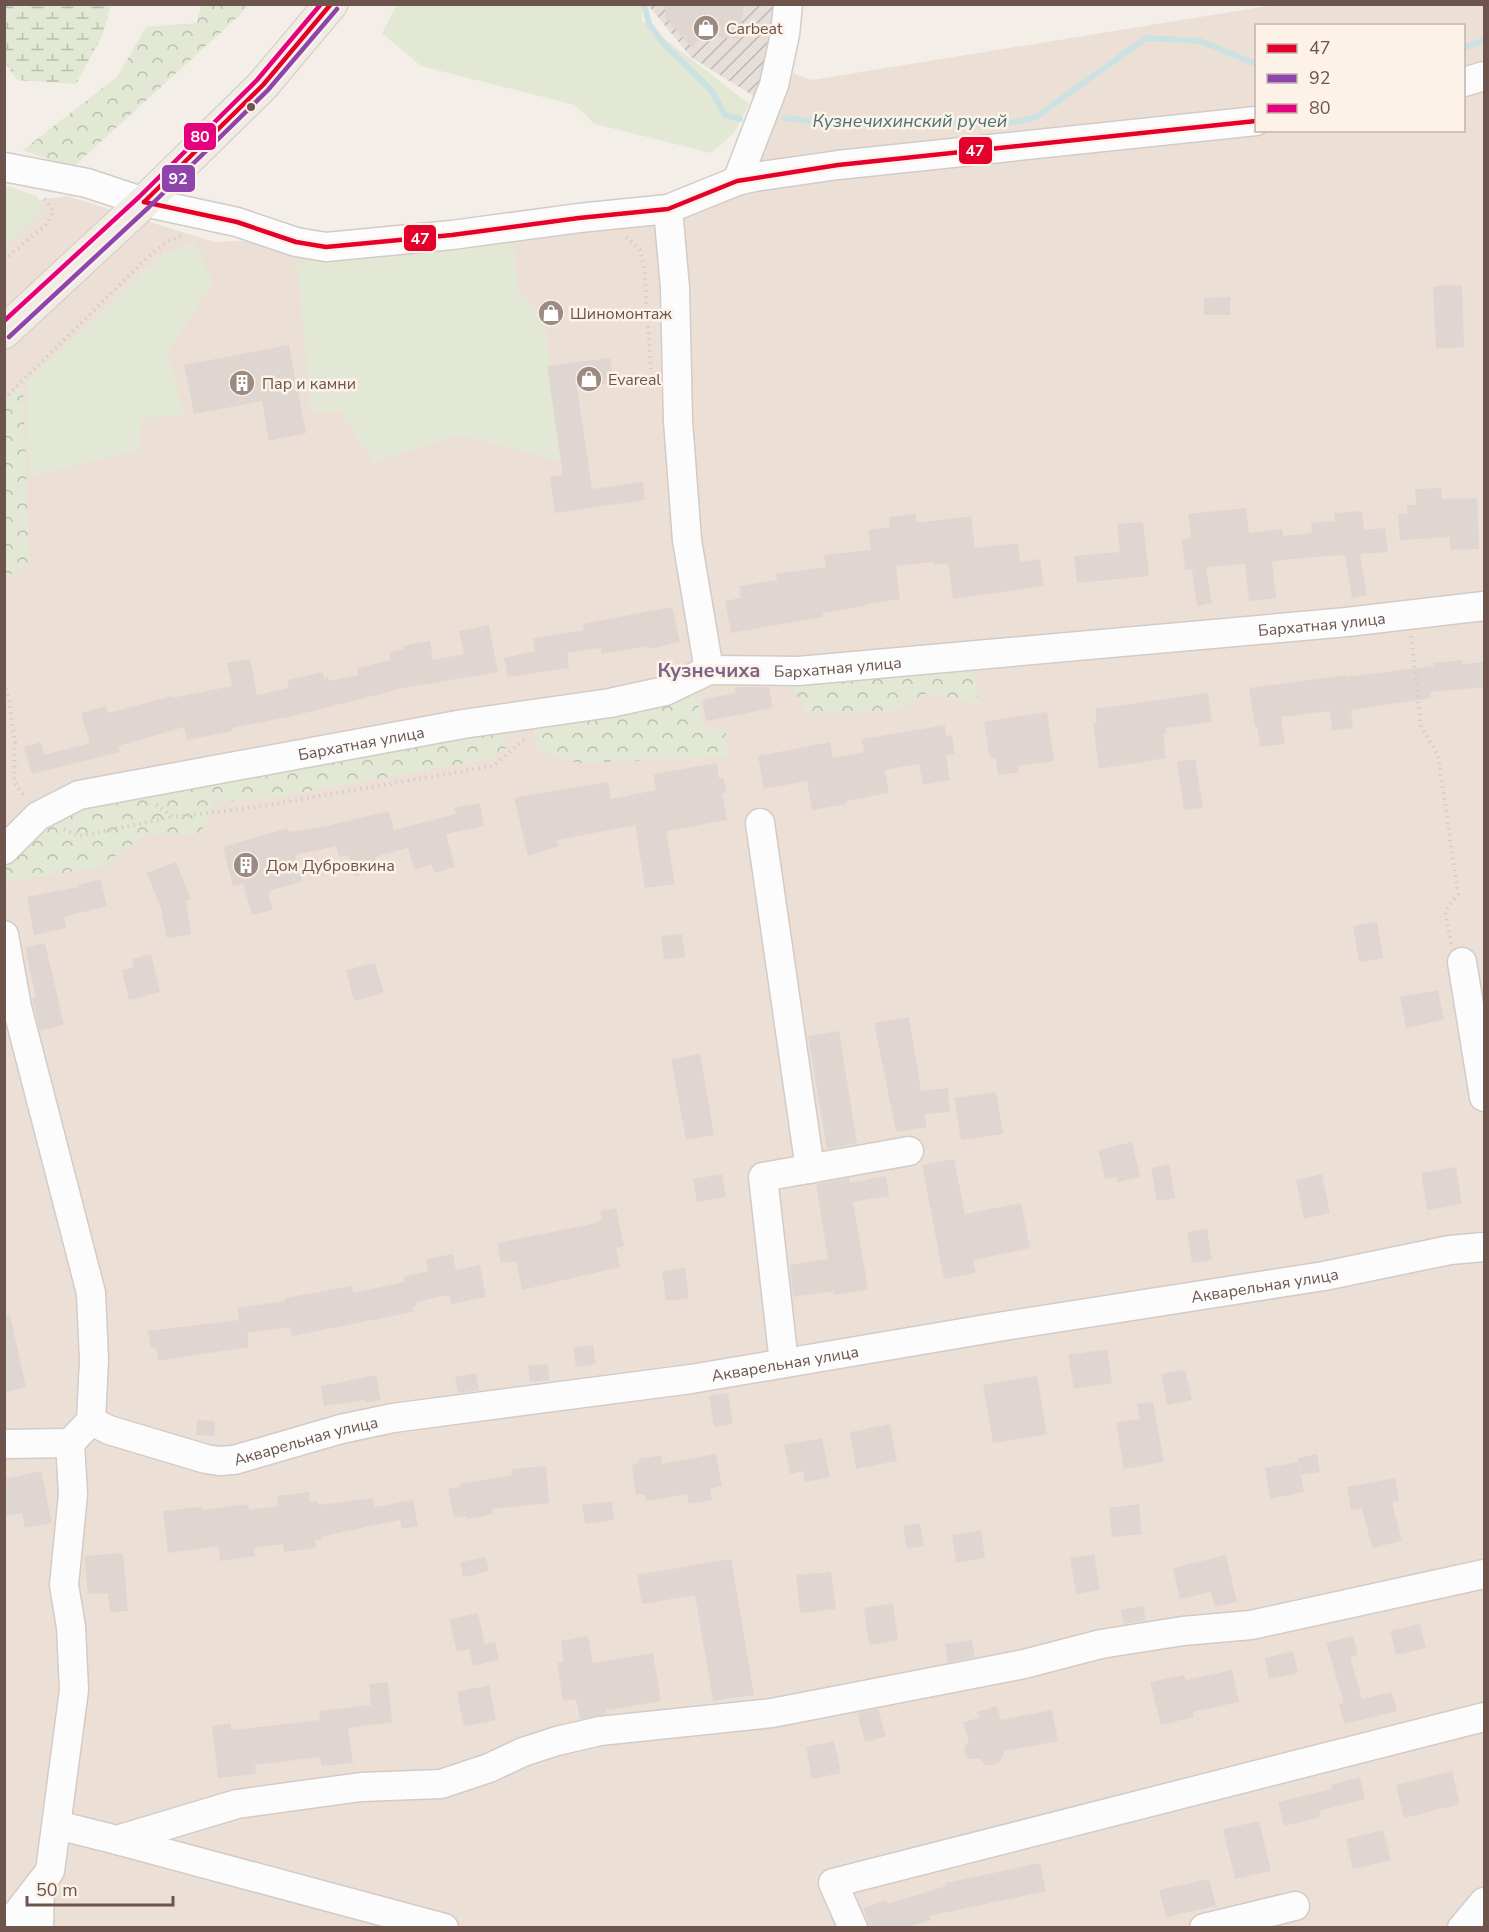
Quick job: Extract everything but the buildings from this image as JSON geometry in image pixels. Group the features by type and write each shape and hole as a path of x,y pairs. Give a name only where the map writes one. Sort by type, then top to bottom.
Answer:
{"main road":[{"path":"4,332 144,202 263,85 331,4"}],"street":[{"path":"737,181 774,85 785,34 788,4"},
{"path":"1465,82 1485,76"},
{"path":"4,167 87,183 144,202 237,222 296,242 326,247 452,235 668,209 737,181 838,165 1255,121"},
{"path":"668,209 675,288 678,421 687,540 710,670"},
{"name":"Бархатная улица","path":"4,850 38,816 79,795 521,715 610,703 665,691 710,670 798,671 1347,622 1485,606"},
{"path":"760,823 810,1169"},
{"path":"4,935 17,1007 91,1293 94,1360 91,1421 70,1443 4,1444"},
{"path":"1462,962 1485,1097"},
{"path":"784,1363 763,1177 909,1151"},
{"name":"Акварельная улица","path":"91,1421 109,1430 206,1459 234,1460 341,1429 393,1418 690,1379 1324,1276 1450,1250 1485,1247"},
{"path":"6,1928 50,1871 57,1825 74,1690 71,1627 64,1585 73,1494 70,1443"},
{"path":"117,1840 237,1804 361,1787 441,1784 489,1768 523,1752 600,1731 772,1713 1024,1664 1101,1644 1183,1631 1251,1625 1485,1574"},
{"path":"853,1928 833,1883 1485,1717"},
{"path":"57,1825 444,1928"},
{"path":"39,1928 40,1885"},
{"path":"1462,1928 1485,1902"},
{"path":"1204,1928 1296,1906"}],"path":[{"path":"4,260 48,223 53,210 42,195"},
{"path":"4,399 149,256 167,242 187,234"},
{"path":"625,236 640,250 644,267 652,376"},
{"path":"1408,615 1421,727 1438,755 1458,894 1445,911 1453,952 1462,962"},
{"path":"4,683 9,699 15,743 14,782 38,816 79,836 174,817 263,806 493,766 527,738 521,715"},
{"path":"126,786 174,817"}],"shaded area":[{"path":"648,5 778,5 775,32 755,97 691,57"},
{"name":"Кузнечиха","path":"1274,5 1484,5 1484,1927 5,1928 5,197 23,202 67,196 214,242 339,237 688,211 759,131 783,69 812,80"}],"green space":[{"path":"4,5 111,5 102,36 76,84 17,80 5,62"},
{"path":"201,5 248,5 240,15 72,168 23,150 117,77 146,27 197,23"},
{"path":"397,5 642,5 642,21 749,104 734,133 711,153 595,124 575,105 421,66 382,33"},
{"path":"5,186 38,197 42,209 35,220 5,247"},
{"path":"194,242 213,282 168,353 184,416 142,418 138,450 29,477 26,382 163,254"},
{"path":"513,243 519,292 544,317 563,462 461,435 374,462 340,411 311,412 297,263"},
{"path":"23,385 29,564 5,577 5,401"},
{"path":"973,660 979,704 927,693 891,712 807,713 790,683"},
{"path":"695,695 705,728 726,730 727,757 577,763 538,749 531,718"},
{"path":"505,729 506,748 490,759 271,798 214,802 200,834 145,835 101,867 5,882 7,856 51,815 87,798"}],"waterway":[{"name":"Кузнечихинский ручей","path":"644,4 649,24 664,44 711,90 725,115 740,119"},
{"name":"Кузнечихинский ручей","path":"785,118 838,124 1015,122 1036,117 1146,38 1200,41 1255,64"},
{"name":"Кузнечихинский ручей","path":"1465,48 1484,40"}],"transit line":[{"name":"80","path":"4,321 139,197 257,80 321,4"},
{"name":"47","path":"144,202 263,85 331,4"},
{"name":"92","path":"9,337 149,207 268,90 337,9"},
{"name":"47","path":"144,202 237,222 296,242 326,247 452,235 668,209 737,181 838,165 1255,121"}],"place":[{"name":"Carbeat","path":"706,28"},
{"name":"Шиномонтаж","path":"551,313"},
{"name":"Evareal","path":"589,379"},
{"name":"Пар и камни","path":"242,383"},
{"name":"Дом Дубровкина","path":"246,865"}],"district":[{"name":"Кузнечиха","path":"709,670"}]}
